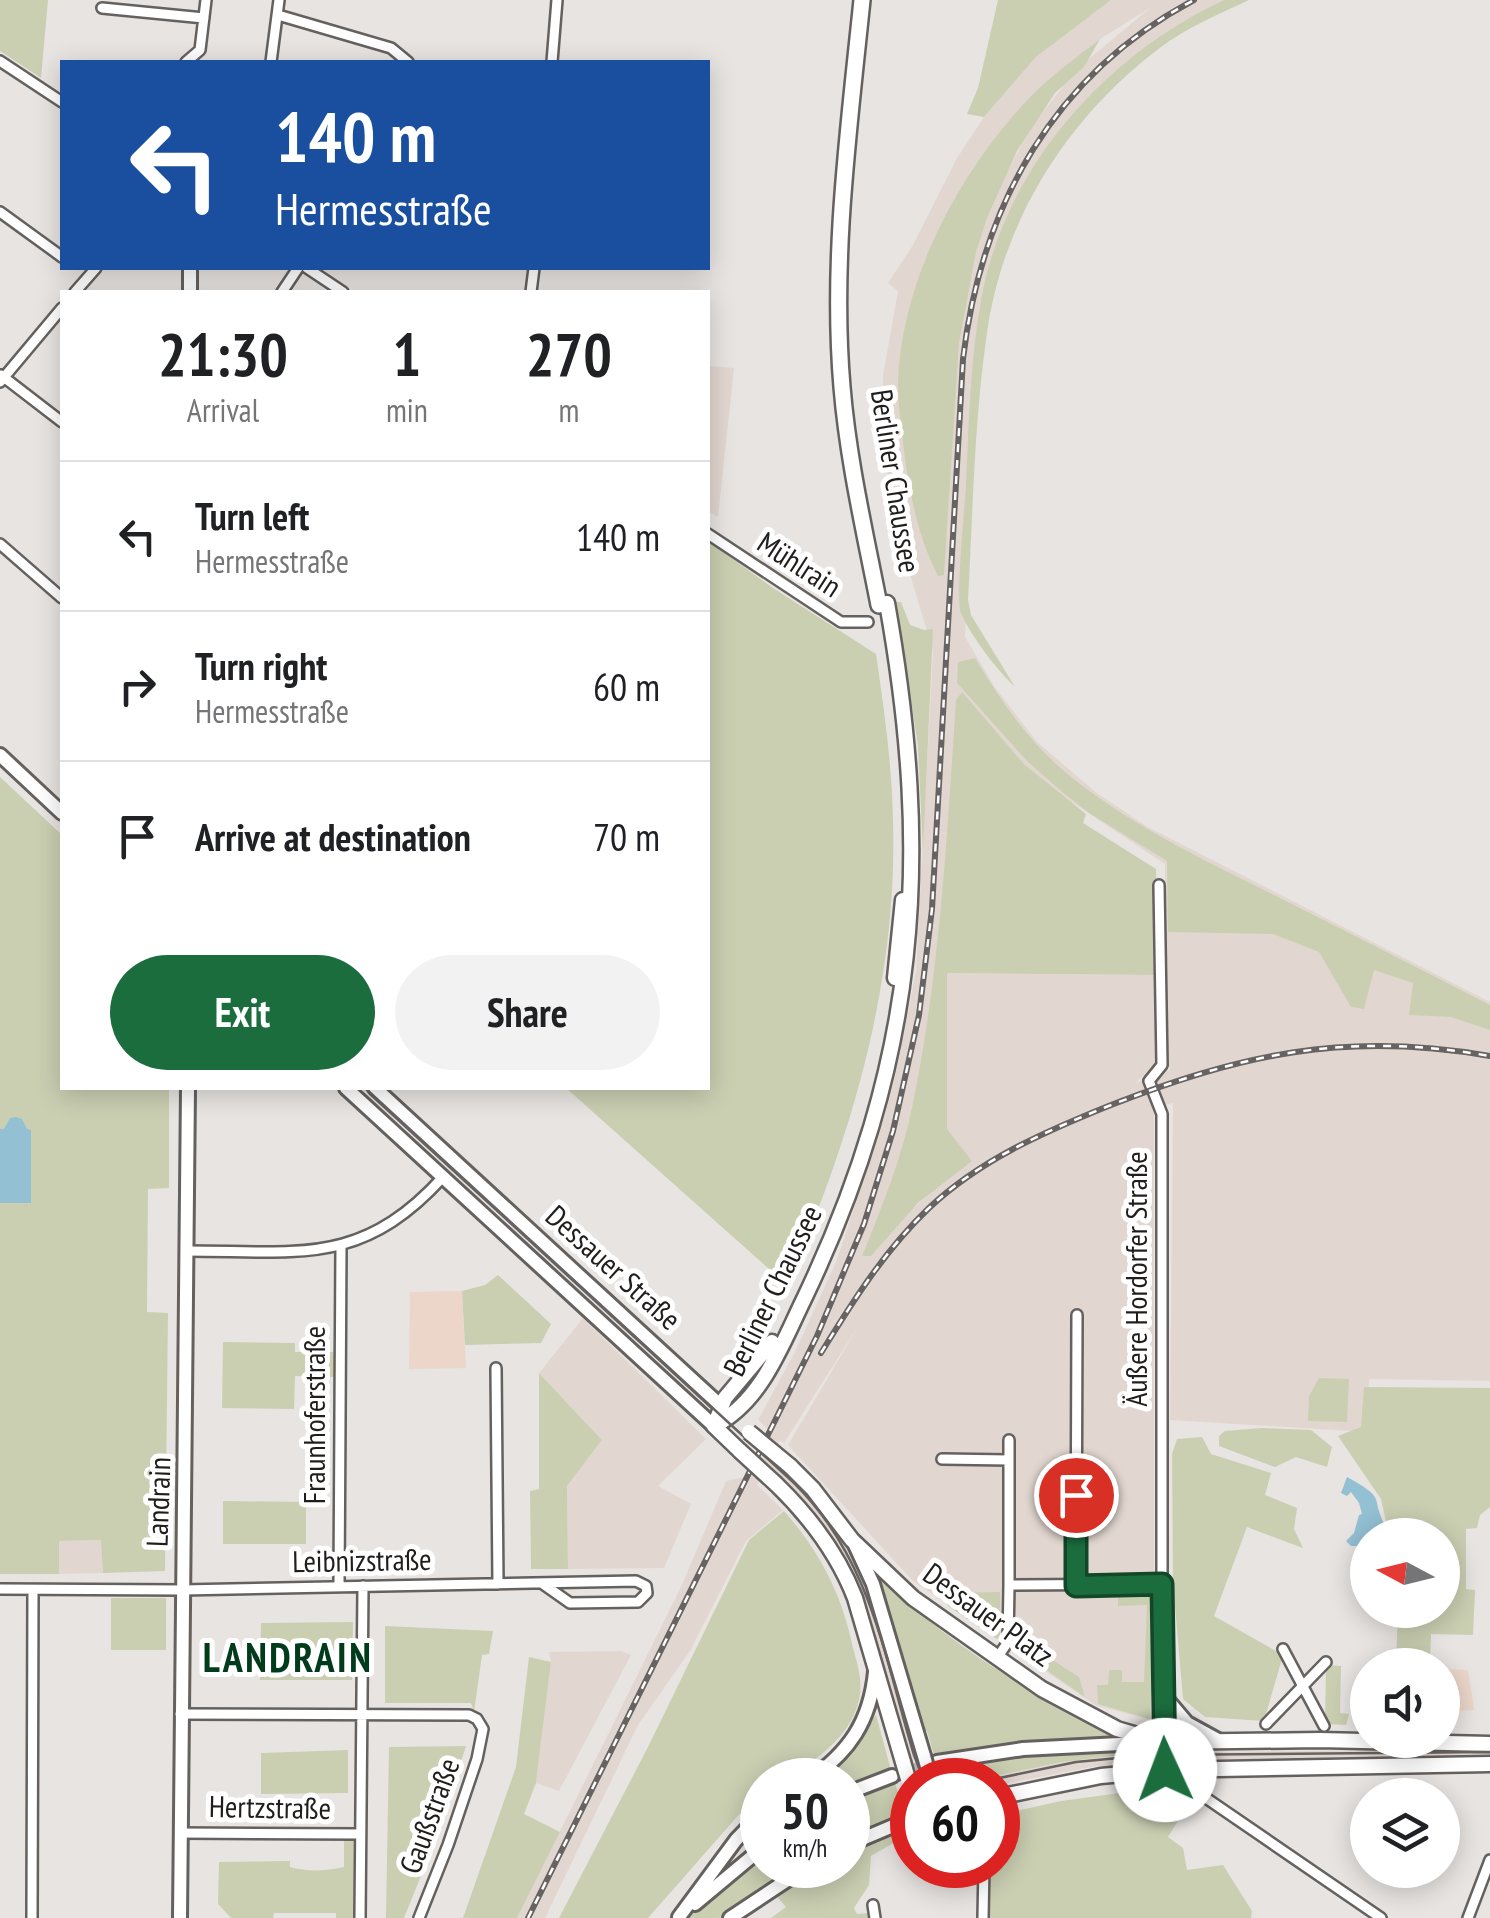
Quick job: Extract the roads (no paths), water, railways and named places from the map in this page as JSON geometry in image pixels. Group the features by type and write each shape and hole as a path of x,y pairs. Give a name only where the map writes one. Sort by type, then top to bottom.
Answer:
{"highway":[{"name":"Berliner Chaussee","path":"862,0 840,218 840,344 845,415 883,604"},
{"name":"Berliner Chaussee","path":"872,0 848,222 848,342 860,458 883,604"}],"main road":[{"name":"Berliner Chaussee","path":"726,1411 748,1402 792,1324 850,1194 880,1099 900,1009 912,901 912,816 908,740 883,604"},
{"name":"Berliner Chaussee","path":"714,1426 765,1354 816,1256 860,1141 882,1057 898,957 905,814 883,604"},
{"path":"0,755 60,812"},
{"name":"Landrain","path":"180,1918 188,1090"},
{"name":"Dessauer Straße","path":"348,1090 714,1426 809,1519 845,1574 875,1665"},
{"name":"Dessauer Straße","path":"377,1090 813,1489"},
{"path":"748,1402 744,1416 748,1431"},
{"name":"Dessauer Platz","path":"813,1489 852,1540 913,1598 997,1658 1093,1718 1162,1742"},
{"path":"852,1540 873,1584 927,1758"},
{"name":"Äußere Hordorfer Straße","path":"1162,1584 1162,1742"},
{"path":"875,1665 902,1758"},
{"path":"837,1758 862,1727 870,1705 875,1665"},
{"path":"1163,1695 1188,1723 1218,1741"},
{"path":"1162,1742 1165,1770"},
{"path":"970,1758 994,1752 1162,1742 1490,1744"},
{"path":"1020,1792 1101,1776 1165,1770 1490,1764"},
{"path":"678,1917 740,1836"},
{"path":"678,1917 740,1866"},
{"path":"730,1918 775,1888"}],"street":[{"path":"188,60 200,50 206,0"},
{"path":"271,60 279,0"},
{"path":"552,60 557,0"},
{"path":"102,8 204,18"},
{"path":"278,15 391,48 406,60"},
{"path":"0,60 60,101"},
{"path":"0,212 60,256"},
{"path":"310,270 340,290"},
{"path":"60,310 1,378 60,421"},
{"name":"Mühlrain","path":"710,535 841,622 868,622"},
{"path":"0,544 60,596"},
{"name":"Äußere Hordorfer Straße","path":"1159,886 1162,1065 1148,1081 1162,1114 1162,1584"},
{"path":"187,1250 280,1252 341,1245 365,1238 406,1214 443,1177"},
{"name":"Fraunhoferstraße","path":"339,1586 341,1245"},
{"path":"1076,1586 1077,1316"},
{"path":"496,1368 498,1584"},
{"path":"997,1658 1008,1642 1009,1440"},
{"path":"942,1458 1009,1460"},
{"name":"Leibnizstraße","path":"0,1589 182,1590 636,1581 646,1586 647,1593 638,1602 570,1602 543,1584"},
{"path":"1008,1586 1162,1584"},
{"name":"Gaußstraße","path":"360,1918 363,1586"},
{"path":"32,1590 32,1918"},
{"path":"1284,1650 1324,1726"},
{"path":"1266,1724 1326,1662"},
{"path":"180,1714 361,1715"},
{"name":"Gaußstraße","path":"361,1715 468,1716 483,1728 478,1759 419,1918"},
{"path":"1204,1796 1381,1918"},
{"name":"Hertzstraße","path":"180,1833 360,1834"},
{"path":"1468,1918 1489,1864"},
{"path":"983,1918 984,1888"},
{"path":"873,1906 875,1918"}],"water":[{"path":"16,1117 31,1130 31,1203 0,1203 0,1129"},
{"path":"1347,1477 1374,1495 1382,1518 1358,1518 1362,1514 1359,1503 1351,1492 1347,1496 1341,1493"}],"tram line":[{"path":"367,1090 793,1482 819,1511 858,1576 883,1645 915,1758"},
{"path":"1020,1774 1076,1762 1150,1755 1490,1752"}],"railway":[{"path":"528,1918 817,1336 864,1224 893,1131 919,1015 932,909 963,359 972,303 987,249 1007,198 1033,150 1064,106 1101,66 1145,30 1194,0"},
{"path":"821,1353 884,1259 929,1208 991,1162 1059,1127 1202,1073 1294,1052 1387,1046 1490,1056"}],"district":[{"name":"LANDRAIN","path":"288,1658"}]}
